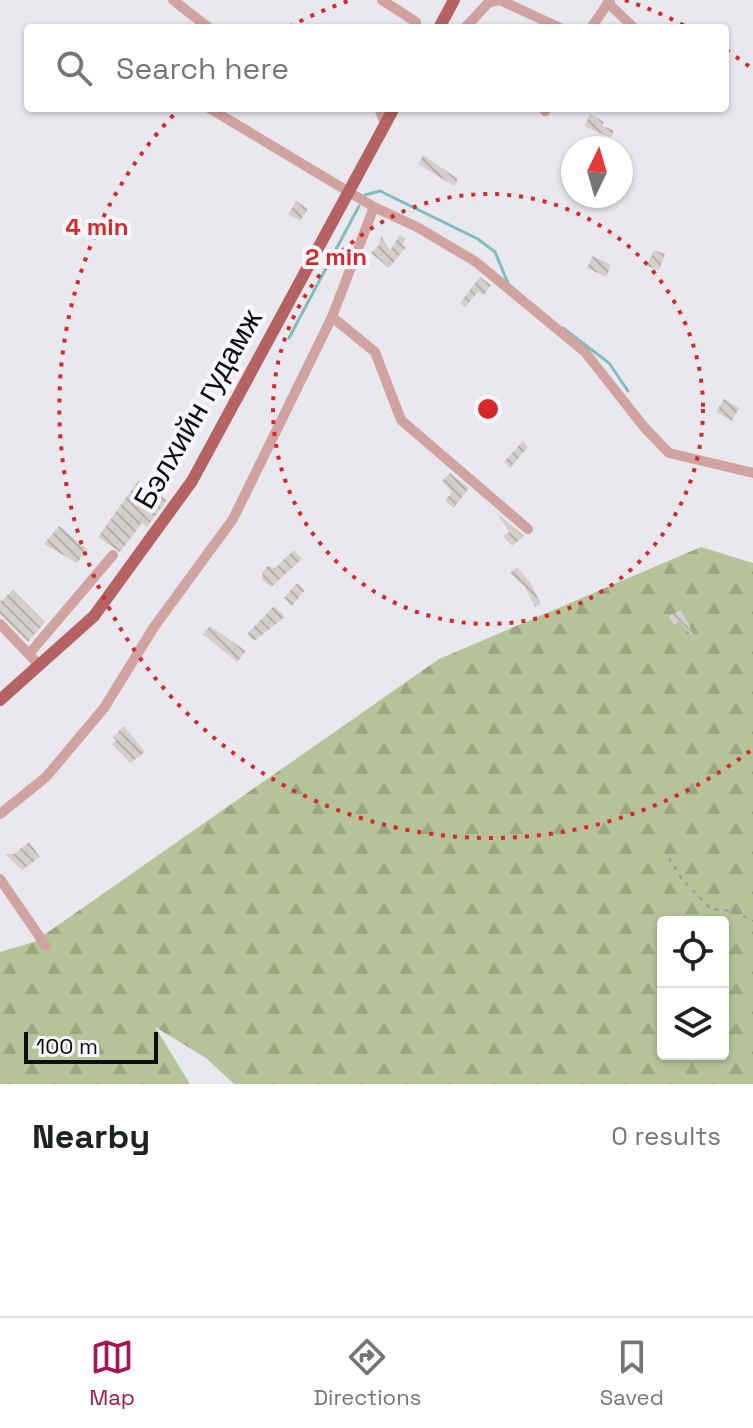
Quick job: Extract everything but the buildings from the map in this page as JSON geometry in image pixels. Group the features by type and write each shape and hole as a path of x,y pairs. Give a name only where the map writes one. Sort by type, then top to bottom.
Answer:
{"main road":[{"path":"441,24 454,0"},
{"name":"Бэлхийн гудамж","path":"0,700 94,616 192,481 392,112"}],"street":[{"path":"173,0 204,24"},
{"path":"382,0 406,12 415,24"},
{"path":"469,24 490,1 500,0 551,24"},
{"path":"594,24 609,2 630,24"},
{"path":"216,112 349,189 374,207 417,227 476,262 585,352 644,427 669,453 753,473"},
{"path":"380,112 385,124"},
{"path":"0,814 46,777 104,708 154,627 233,519 332,317 374,207"},
{"path":"332,317 375,352 401,420 528,529"},
{"path":"29,654 113,555"},
{"path":"0,624 40,666"},
{"path":"0,879 46,946"}],"path":[{"path":"669,858 695,894 711,909 734,911 753,921"}],"green space":[{"path":"701,547 753,563 753,1084 234,1084 206,1058 155,1027 190,1084 0,1084 0,952 34,942 439,659"}],"waterway":[{"path":"365,195 380,191 478,239 495,252 508,283"},
{"path":"289,338 359,206"},
{"path":"563,328 609,363 628,391"}]}
